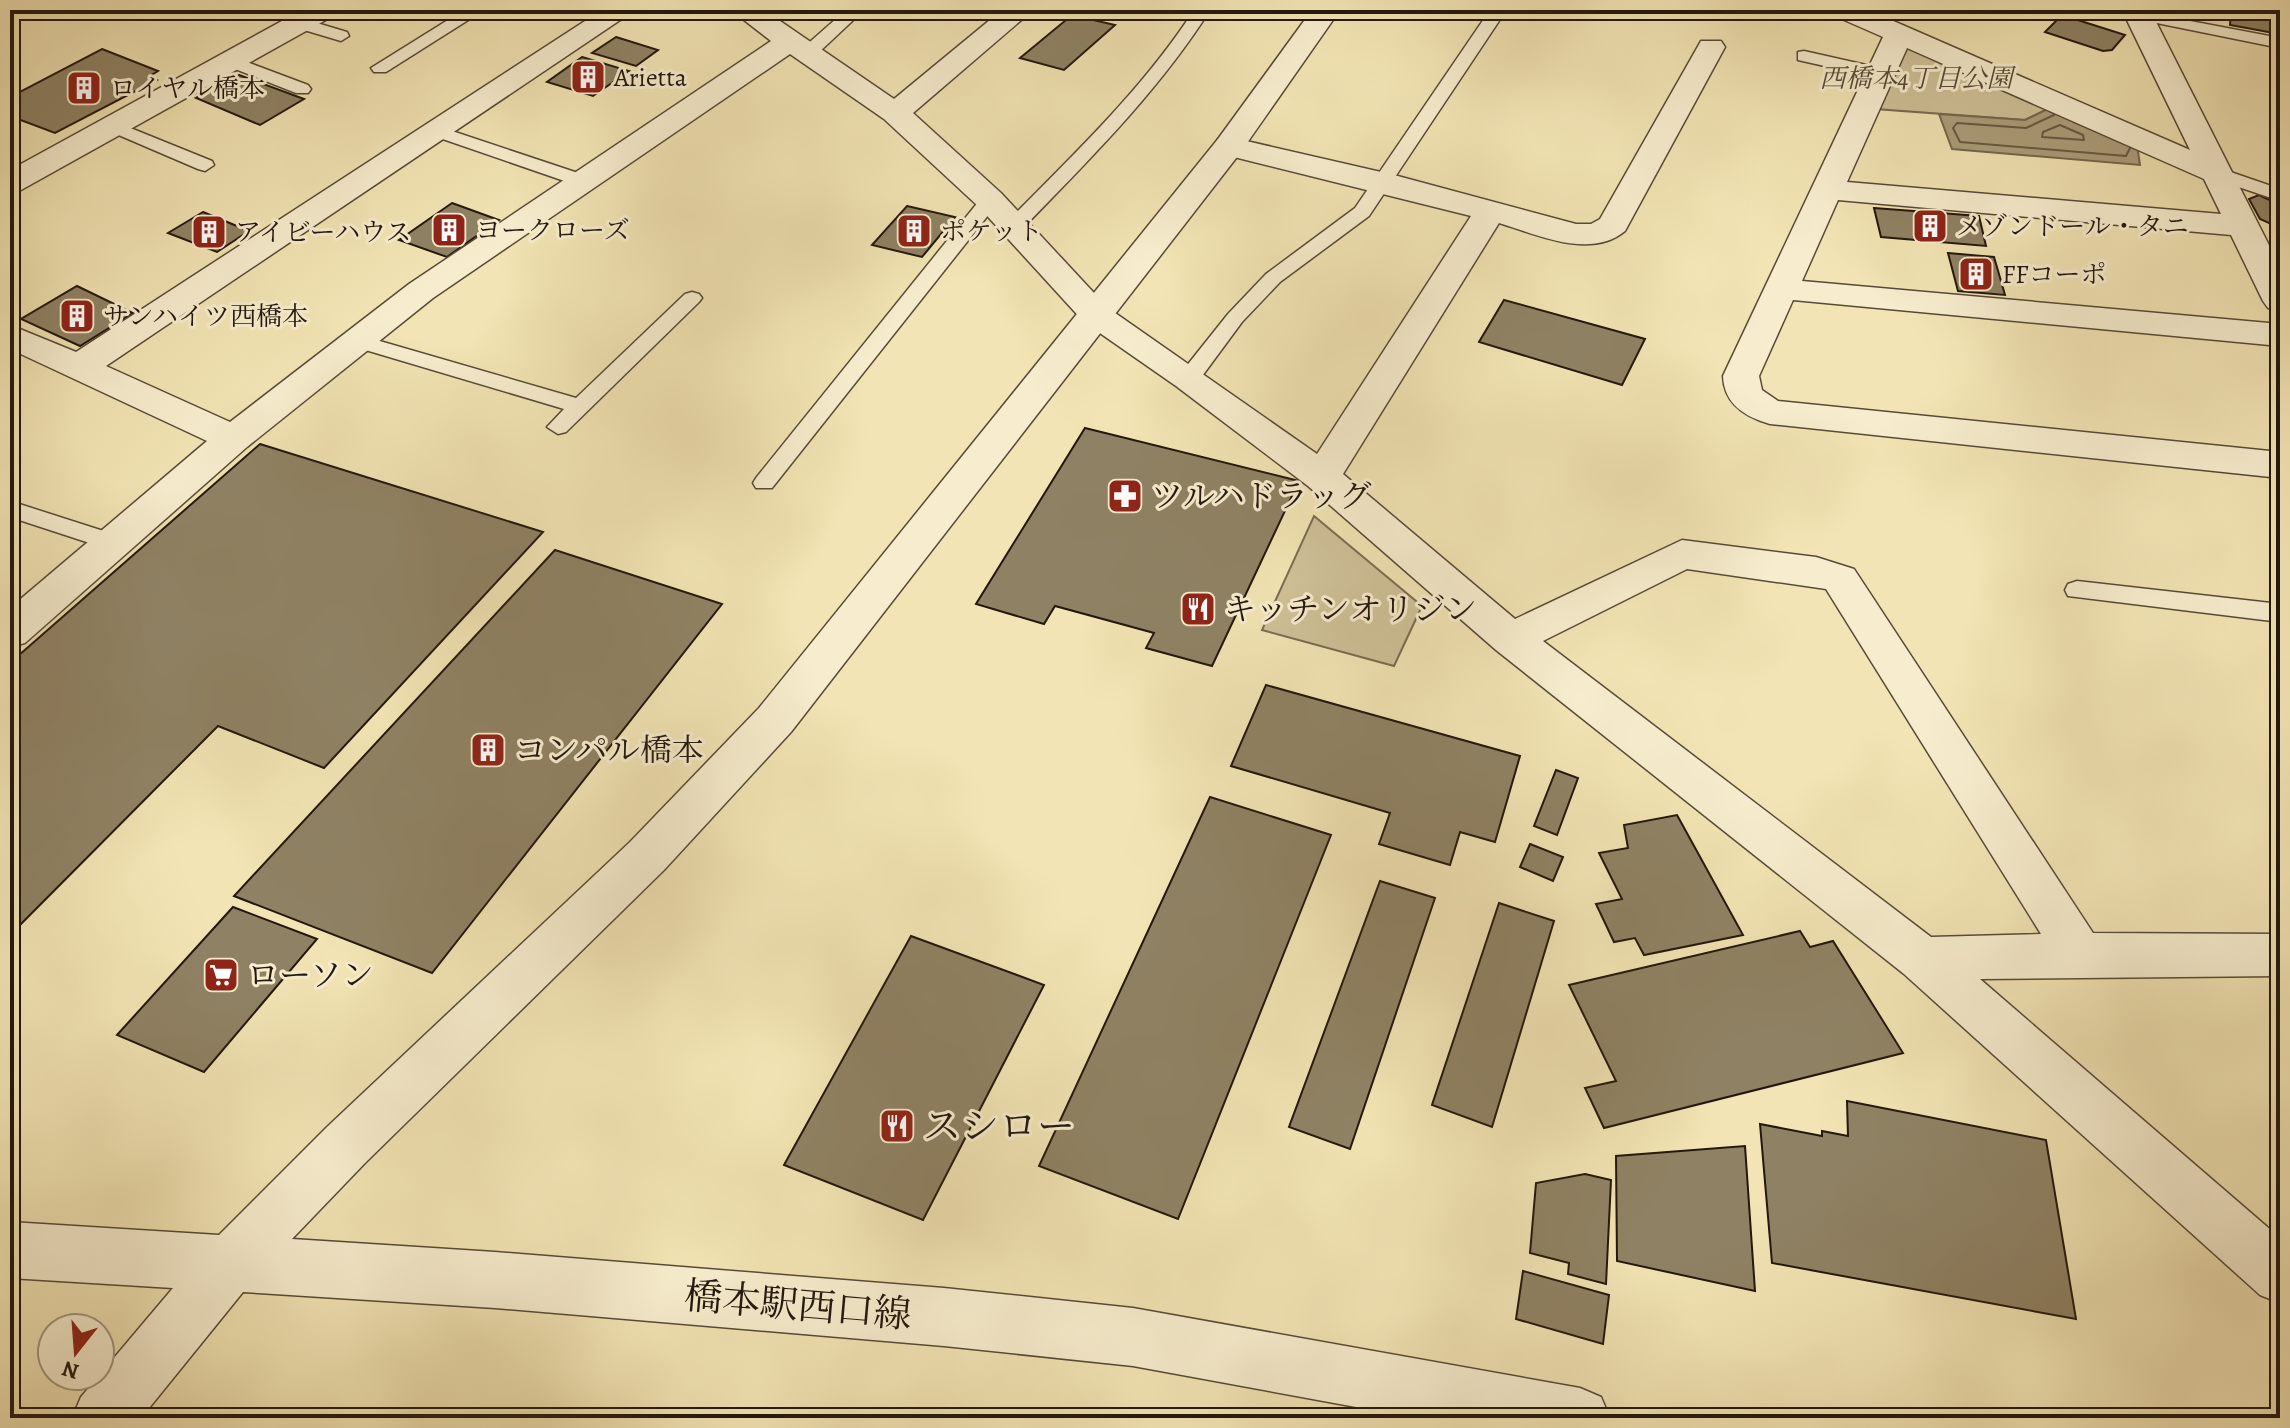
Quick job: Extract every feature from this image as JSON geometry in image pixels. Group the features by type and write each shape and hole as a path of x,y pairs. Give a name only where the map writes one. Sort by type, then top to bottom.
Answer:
{"street":[{"path":"79,367 621,10"},
{"path":"745,10 895,113 1002,214 1096,315 1189,378 1322,477 1511,639 1922,959 2280,1275"},
{"path":"895,113 1019,10"},
{"path":"102,1418 229,1265 730,772 775,720 1229,146 1326,10"},
{"path":"1845,10 2216,173"},
{"path":"2137,12 2280,301"},
{"path":"10,183 312,16"},
{"path":"1899,34 1878,73 1828,190 1741,376 1741,390 1751,402 1770,412 2280,465"},
{"path":"10,632 234,438 421,291 583,181 800,47"},
{"path":"1229,146 1383,182 1575,234 1605,232 1613,224 1711,47"},
{"path":"1828,190 2242,226"},
{"path":"1322,477 1370,406 1490,212"},
{"path":"1782,289 2280,335"},
{"path":"10,336 234,438"},
{"path":"1511,639 1682,554 1816,571 1840,579 2080,954"},
{"path":"1922,959 2080,954 2280,955"},
{"name":"橋本駅西口線","path":"10,1250 495,1280 944,1317 1133,1337 1580,1418"}],"lane":[{"path":"380,68 476,10"},
{"path":"800,47 856,10"},
{"path":"764,483 1002,214 1108,129 1181,43 1202,10"},
{"path":"1189,378 1235,318 1273,278 1362,212 1497,12"},
{"path":"2137,12 2280,43"},
{"path":"312,16 341,36"},
{"path":"1804,56 1878,73"},
{"path":"231,61 302,89"},
{"path":"113,126 205,165"},
{"path":"437,131 583,181"},
{"path":"2216,173 2280,195"},
{"path":"558,427 692,298"},
{"path":"359,341 580,406"},
{"path":"10,509 111,542"},
{"path":"2077,590 2280,613"},
{"path":"2128,595 2135,619"}],"green space":[{"name":"西橋本4丁目公園","path":"1899,34 2058,104 2025,120 1862,108"},
{"path":"1314,516 1422,606 1394,666 1262,630"}],"water":[{"path":"2058,104 2136,138 2140,165 1952,149 1939,114 2025,120"}],"building":[{"path":"1082,10 1128,10 1116,19"},
{"path":"2231,10 2274,13 2274,33 2230,25"},
{"path":"1072,15 1115,25 1064,70 1020,58"},
{"path":"2062,15 2125,35 2112,50 2103,51 2045,32"},
{"path":"616,37 658,50 636,66 592,53"},
{"name":"ロイヤル橋本","path":"102,49 158,71 150,76 157,80 55,133 10,116 10,97"},
{"name":"Arietta","path":"582,57 629,71 593,96 547,82"},
{"path":"239,75 304,99 260,125 196,98"},
{"path":"2259,195 2280,205 2280,228 2260,219 2249,199"},
{"name":"ヨークローズ","path":"452,203 499,220 447,257 399,240"},
{"name":"ポケット","path":"907,206 955,217 922,257 872,245"},
{"name":"メゾンドール・タニ","path":"1874,208 1979,216 1986,246 1881,237"},
{"name":"アイビーハウス","path":"203,212 249,231 217,252 168,233"},
{"name":"FFコーポ","path":"1948,253 1994,257 2005,295 1958,291"},
{"name":"サンハイツ西橋本","path":"77,286 133,313 80,346 21,319"},
{"path":"1504,300 1645,339 1622,385 1479,342"},
{"path":"1085,428 1299,481 1212,666 1146,648 1154,633 1055,606 1044,624 976,604"},
{"path":"260,444 543,532 324,768 218,726 10,935 10,663"},
{"name":"コンパル橋本","path":"555,550 722,604 432,973 234,896"},
{"path":"1266,685 1520,756 1495,842 1460,832 1450,865 1379,844 1390,813 1231,766"},
{"path":"1556,770 1578,778 1557,835 1534,826"},
{"path":"1210,797 1331,835 1178,1219 1039,1166"},
{"path":"1677,815 1743,935 1644,955 1635,938 1614,942 1596,904 1622,899 1599,853 1628,848 1624,825"},
{"path":"1530,844 1563,857 1553,881 1520,867"},
{"path":"1380,881 1435,898 1350,1149 1289,1127"},
{"path":"1499,903 1554,921 1492,1127 1432,1105"},
{"path":"233,907 317,939 204,1072 117,1035"},
{"path":"1800,931 1810,947 1833,941 1903,1053 1604,1128 1585,1088 1616,1081 1569,985"},
{"path":"911,936 1044,985 923,1220 784,1165"},
{"path":"1847,1101 2046,1140 2076,1319 1772,1263 1760,1124 1822,1136 1822,1131 1848,1136"},
{"path":"1745,1146 1755,1291 1617,1261 1616,1156"},
{"path":"1585,1174 1611,1180 1606,1284 1568,1274 1569,1263 1530,1253 1536,1183"},
{"path":"1523,1271 1609,1295 1603,1344 1516,1319"}],"place":[{"name":"Arietta","path":"588,77"},
{"name":"ロイヤル橋本","path":"84,88"},
{"name":"メゾンドール・タニ","path":"1930,226"},
{"name":"ヨークローズ","path":"449,230"},
{"name":"ポケット","path":"914,231"},
{"name":"アイビーハウス","path":"209,232"},
{"name":"FFコーポ","path":"1976,274"},
{"name":"サンハイツ西橋本","path":"77,316"},
{"name":"ツルハドラッグ","path":"1125,496"},
{"name":"キッチンオリジン","path":"1198,609"},
{"name":"コンパル橋本","path":"488,750"},
{"name":"ローソン","path":"221,975"},
{"name":"スシロー","path":"897,1126"}]}
